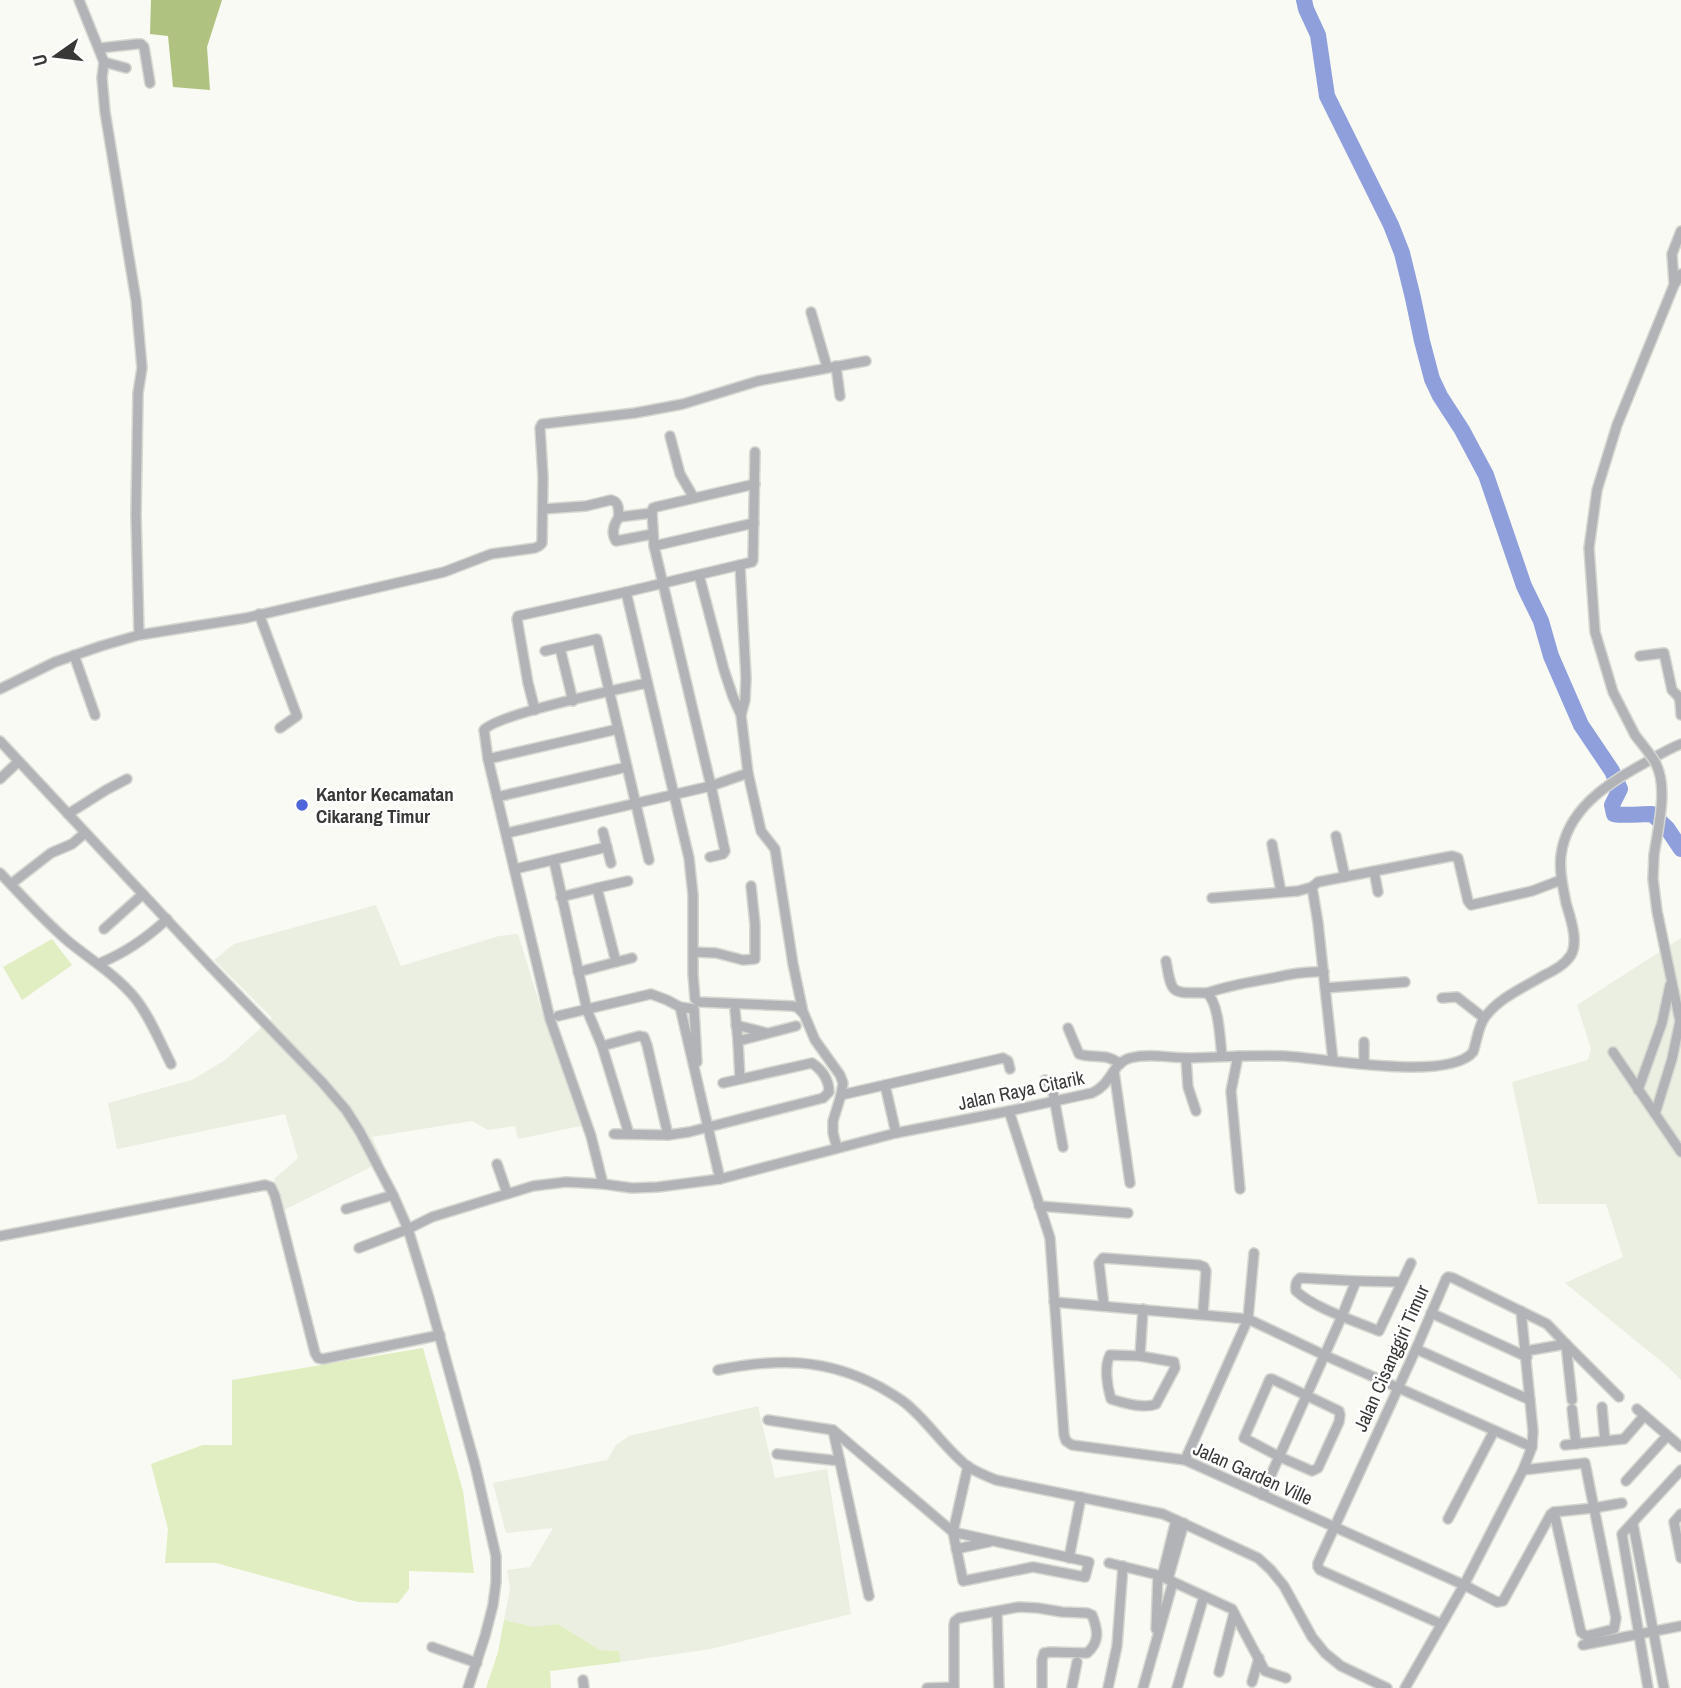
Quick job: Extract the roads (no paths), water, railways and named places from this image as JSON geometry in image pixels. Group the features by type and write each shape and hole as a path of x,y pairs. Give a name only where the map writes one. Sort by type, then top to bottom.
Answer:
{"street":[{"path":"79,0 104,62 102,78 105,112 136,300 142,368 138,393 136,514 139,635"},
{"path":"100,48 142,45 150,83"},
{"path":"104,62 126,68"},
{"path":"1674,285 1672,254 1681,231"},
{"path":"1655,1114 1672,1059 1680,1021 1653,879 1662,791 1661,776 1655,762 1635,735 1613,692 1595,632 1589,548 1597,490 1617,425 1674,285 1681,274"},
{"path":"811,312 840,396"},
{"path":"0,689 74,655 139,635 223,622 444,572 491,554 539,547 542,543 543,509 542,424 684,404 758,381 866,361"},
{"path":"670,436 680,474 694,498"},
{"path":"535,710 520,640 518,616 750,563 753,560 755,452"},
{"path":"710,857 725,851 654,546 652,510 656,506 755,484"},
{"path":"543,509 586,506 611,500 618,506 619,517 614,528 617,541 653,534"},
{"path":"619,517 652,513"},
{"path":"654,546 754,523"},
{"path":"740,565 746,678 741,715"},
{"path":"699,575 724,670 741,715 748,773 761,831 775,849 793,964 804,1014 811,1032 841,1075 843,1083 833,1121 837,1148"},
{"path":"626,593 689,858 693,895 695,999 699,1002 792,1006 804,1014"},
{"path":"259,614 298,716 280,728"},
{"path":"545,651 597,639 649,860"},
{"path":"560,648 573,701"},
{"path":"1640,656 1664,653 1672,691 1678,695 1680,701 1681,715"},
{"path":"74,655 95,715"},
{"path":"603,1184 590,1136 550,1019 488,760 484,730 486,726 535,710 647,683"},
{"path":"488,760 618,729"},
{"path":"0,741 334,1095 360,1132 393,1195 408,1229 440,1335 496,1556 494,1598 468,1688"},
{"name":"Jalan Raya Citarik","path":"359,1248 432,1217 533,1185 566,1182 658,1188 720,1179 896,1133 1055,1102 1098,1090 1107,1083 1117,1068 1131,1058 1286,1056 1431,1067 1459,1062 1472,1052 1484,1018 1505,998 1560,967 1570,956 1573,937 1560,857 1569,829 1586,803 1624,774 1681,744"},
{"path":"0,779 18,762"},
{"path":"497,797 627,766"},
{"path":"507,833 712,786 748,773"},
{"path":"68,814 127,779"},
{"path":"603,832 611,863"},
{"path":"11,884 51,853 72,844 85,833"},
{"path":"1336,836 1345,877"},
{"path":"1272,844 1280,892"},
{"path":"514,869 607,847"},
{"path":"1212,898 1298,891 1318,882 1455,857 1458,858 1471,905 1532,891 1562,880"},
{"path":"554,861 587,1010 602,1046 629,1134"},
{"path":"1374,872 1378,892"},
{"path":"0,873 67,940 116,978 136,999 171,1064"},
{"path":"561,897 628,881"},
{"path":"693,952 716,953 743,960 755,959 751,886"},
{"path":"1312,887 1324,972 1332,1060"},
{"path":"597,888 616,962"},
{"path":"104,929 144,894"},
{"path":"98,964 119,956 167,919"},
{"path":"578,972 632,958"},
{"path":"1166,961 1172,989 1177,992 1207,993 1228,985 1285,975 1324,972"},
{"path":"1638,1090 1662,1023 1671,980"},
{"path":"1325,988 1405,982"},
{"path":"1207,993 1211,995 1215,1006 1222,1056"},
{"path":"558,1016 651,994 680,1007 720,1179"},
{"path":"1442,998 1457,997 1484,1018"},
{"path":"734,1010 740,1079"},
{"path":"736,1025 769,1033"},
{"path":"738,1041 796,1026"},
{"path":"1068,1028 1081,1055 1112,1058 1117,1068 1130,1184"},
{"path":"602,1046 644,1037 668,1135"},
{"path":"1364,1042 1364,1064"},
{"path":"1613,1052 1681,1152"},
{"path":"1238,1056 1231,1091 1240,1189"},
{"path":"841,1096 1003,1058 1010,1069"},
{"path":"1186,1058 1188,1087 1196,1111"},
{"path":"614,1134 668,1135 823,1098 829,1092 825,1076 812,1063 723,1083"},
{"path":"1045,1080 1052,1087 1063,1147"},
{"path":"885,1085 896,1133"},
{"name":"Jalan Garden Ville","path":"1009,1111 1050,1238 1063,1436 1066,1441 1072,1445 1185,1460 1497,1602 1503,1601 1548,1517 1554,1512"},
{"path":"497,1164 507,1193"},
{"path":"0,1236 265,1185 271,1187 275,1196 311,1341 318,1358 440,1335"},
{"path":"346,1209 393,1195"},
{"path":"1040,1206 1128,1213"},
{"path":"1185,1460 1248,1319 1254,1252"},
{"path":"1104,1306 1098,1263 1104,1258 1199,1265 1206,1271 1203,1314"},
{"path":"1402,1283 1300,1278 1295,1284 1296,1291 1305,1298 1379,1331 1402,1283 1410,1263"},
{"name":"Jalan Cisanggiri Timur","path":"1441,1624 1320,1570 1318,1563 1444,1282 1448,1278 1521,1311"},
{"path":"1262,1494 1356,1281"},
{"path":"1054,1302 1248,1319 1532,1447"},
{"path":"1140,1356 1143,1309"},
{"path":"1521,1311 1547,1324 1619,1397"},
{"path":"1410,1686 1523,1470 1532,1447 1533,1431 1521,1311"},
{"path":"1431,1313 1526,1354 1566,1344"},
{"path":"1566,1344 1576,1444"},
{"path":"1416,1349 1530,1400"},
{"path":"1108,1356 1140,1356 1174,1362 1175,1368 1159,1401 1153,1406 1113,1401 1108,1389 1108,1356"},
{"path":"718,1370 771,1361 806,1362 836,1368 864,1378 910,1406 947,1447 978,1472 996,1480 1163,1514 1258,1558 1284,1586 1312,1637 1325,1653 1341,1666 1387,1688"},
{"path":"1270,1379 1307,1395 1340,1415 1318,1468 1312,1471 1244,1438 1270,1379"},
{"path":"1602,1407 1605,1441"},
{"path":"1565,1445 1624,1439 1641,1413 1681,1447"},
{"path":"768,1420 833,1430 953,1532 1089,1562 1086,1577 1033,1567 963,1581 953,1532 968,1466"},
{"path":"833,1430 869,1595"},
{"path":"1448,1519 1494,1430"},
{"path":"1626,1481 1667,1436"},
{"path":"777,1454 840,1461"},
{"path":"1523,1470 1585,1463 1594,1508 1616,1618 1615,1629 1586,1636 1581,1632 1554,1512 1594,1508 1622,1503"},
{"path":"1648,1688 1622,1534 1681,1469"},
{"path":"1069,1558 1081,1497"},
{"path":"1681,1514 1675,1522 1681,1558"},
{"path":"1143,1688 1155,1646 1165,1578 1180,1522"},
{"path":"1633,1524 1664,1688"},
{"path":"956,1549 994,1541"},
{"path":"1109,1563 1165,1578 1232,1609 1265,1671 1286,1678"},
{"path":"1108,1688 1116,1646 1123,1566"},
{"path":"1155,1646 1165,1578"},
{"path":"1177,1688 1204,1596"},
{"path":"927,1688 954,1688 955,1621 958,1618 1020,1607 1092,1615 1096,1627 1095,1644 1087,1653 1044,1653 1042,1688"},
{"path":"997,1612 999,1688"},
{"path":"1219,1672 1234,1613"},
{"path":"1583,1645 1681,1626"},
{"path":"432,1647 477,1662"},
{"path":"1252,1682 1259,1658"},
{"path":"1070,1687 1077,1662"}],"waterway":[{"path":"1304,0 1318,35 1327,96 1391,225 1402,253 1432,379 1486,475 1524,586 1541,621 1551,656 1581,725 1612,771 1620,789 1612,805 1614,814 1652,814 1667,828 1681,849"}],"place":[{"name":"Kantor Kecamatan Cikarang Timur","path":"302,805"}]}
